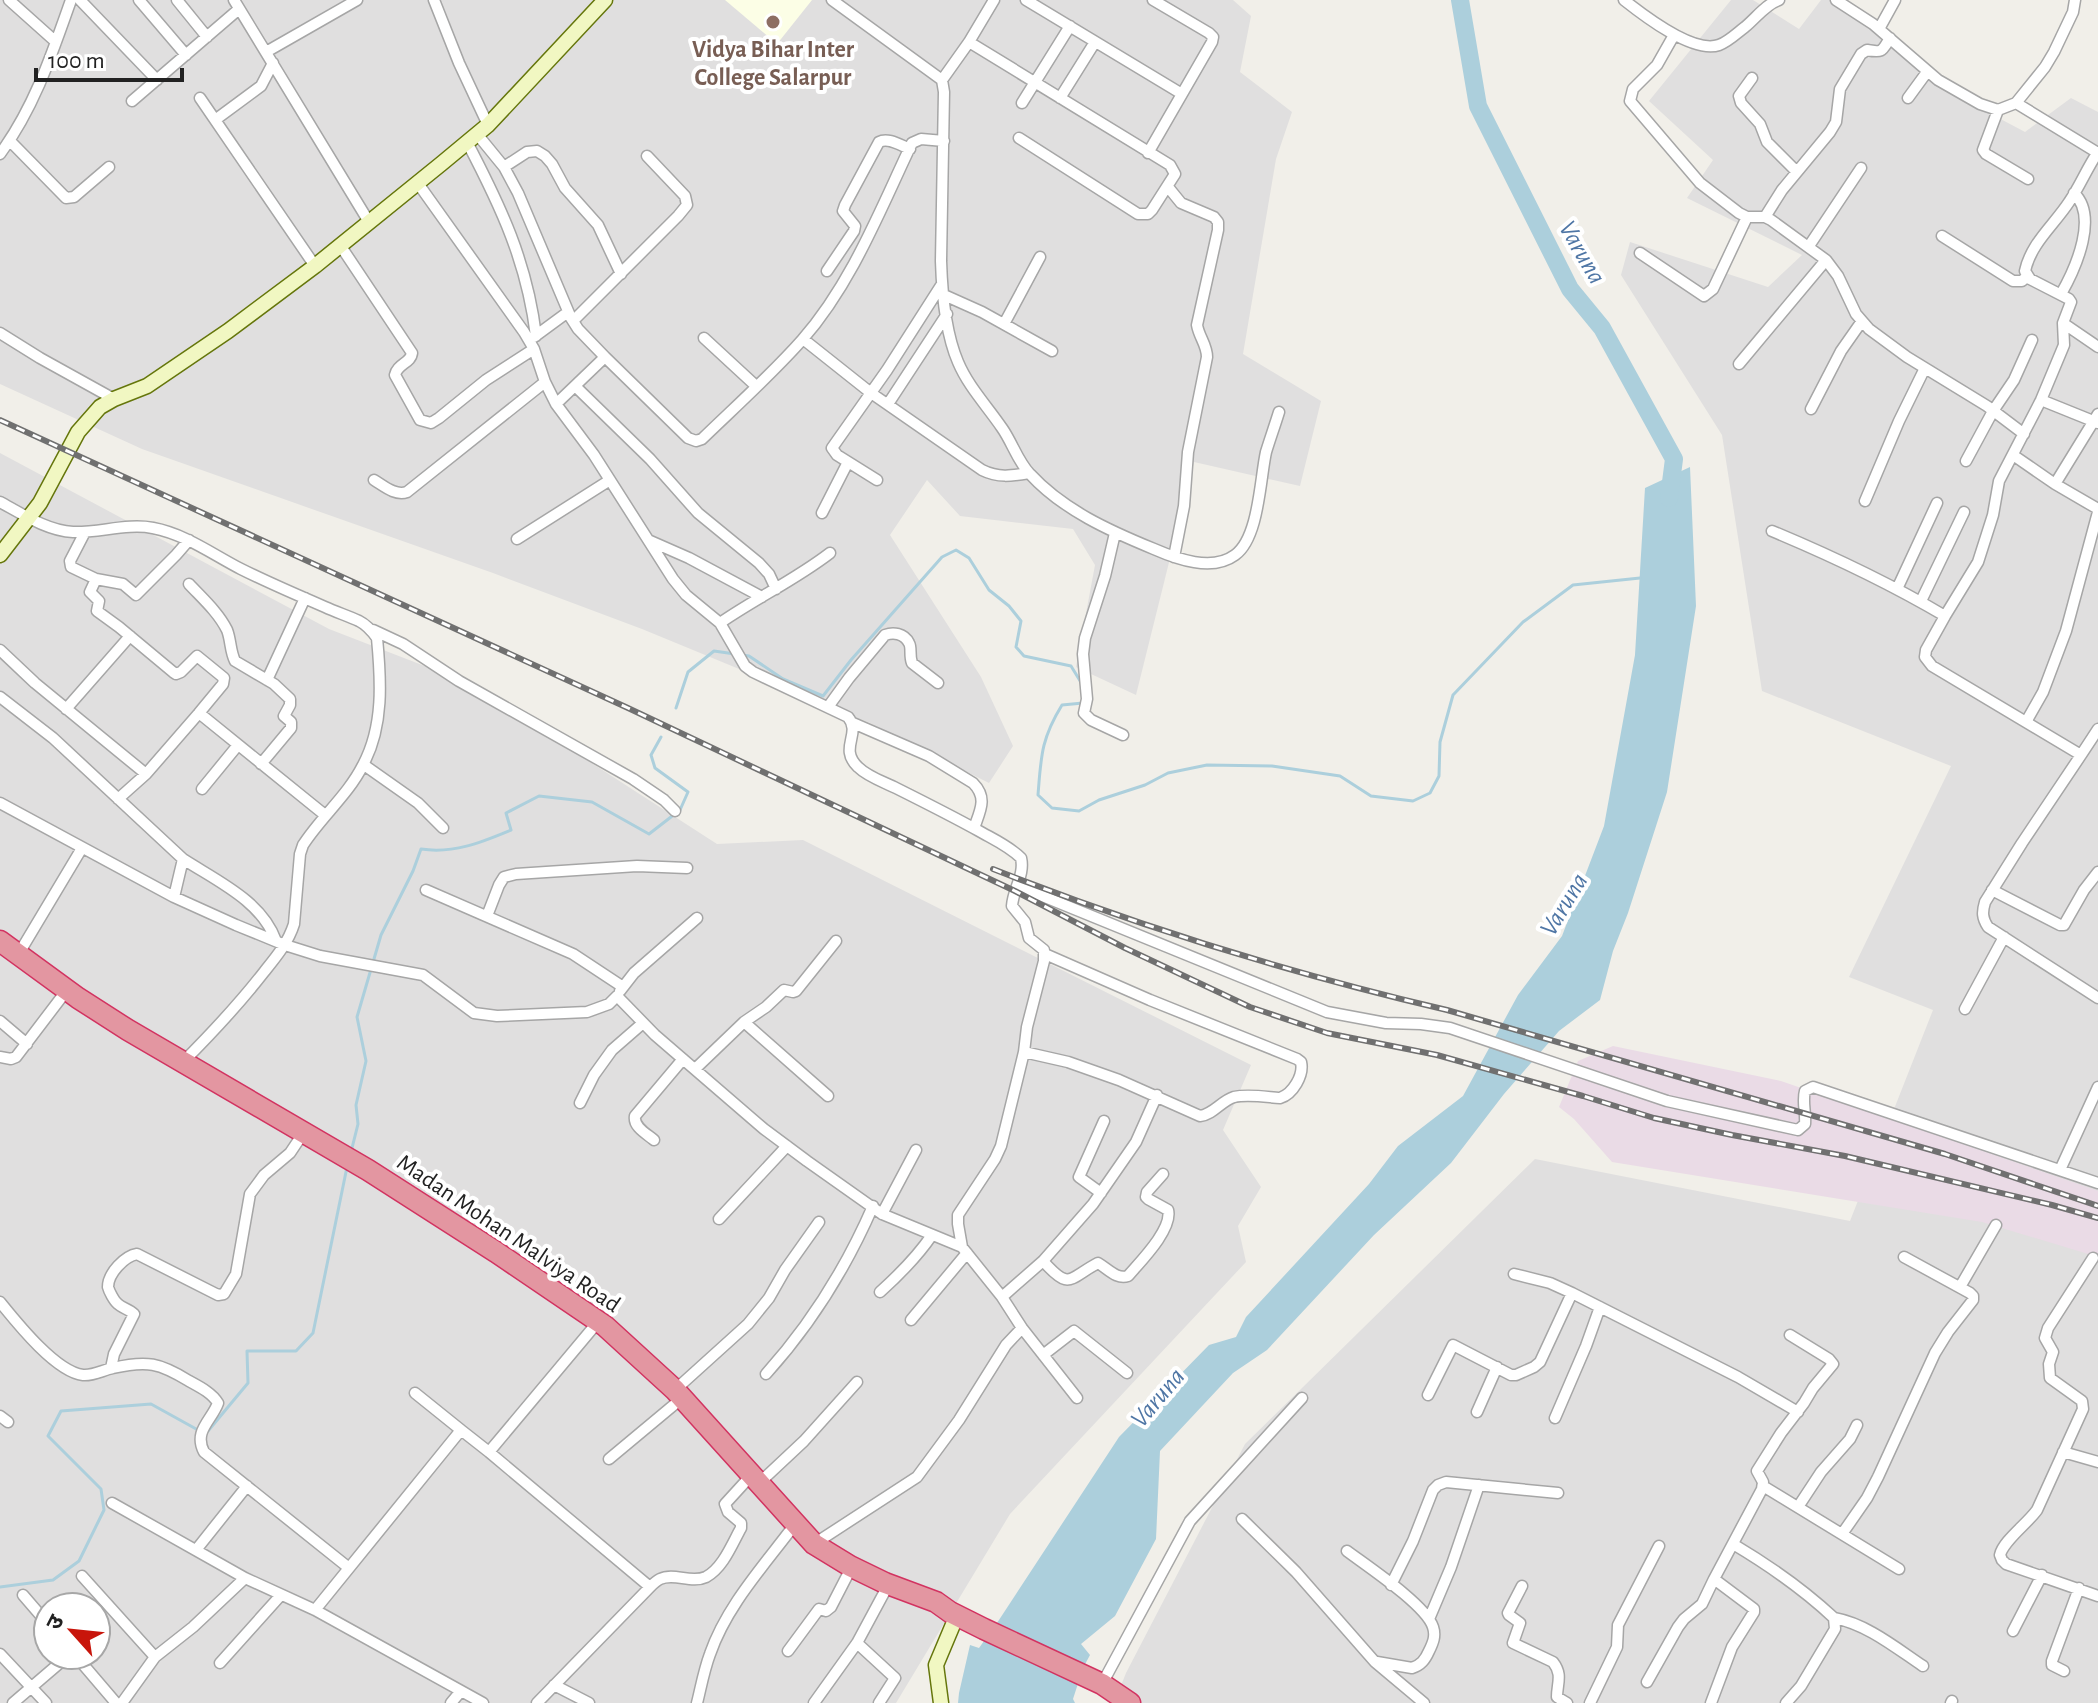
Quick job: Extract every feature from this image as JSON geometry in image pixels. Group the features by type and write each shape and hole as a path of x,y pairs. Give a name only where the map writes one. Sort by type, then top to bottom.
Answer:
{"highway":[{"name":"Madan Mohan Malviya Road","path":"0,941 9,955 64,994 483,1243 605,1326 675,1397 823,1561 885,1591 953,1614"},
{"name":"Madan Mohan Malviya Road","path":"64,994 85,1014 176,1069 338,1156"},
{"name":"Madan Mohan Malviya Road","path":"368,1174 592,1329 675,1397"},
{"name":"Madan Mohan Malviya Road","path":"753,1484 789,1532 810,1546 885,1583 936,1602 953,1614 1102,1684 1130,1703"}],"street":[{"path":"9,0 56,42"},
{"path":"0,154 27,111 71,0"},
{"path":"80,0 157,80"},
{"path":"139,0 186,55"},
{"path":"177,0 207,37"},
{"path":"215,120 261,86 270,58 357,0"},
{"path":"434,0 459,63 477,133 523,266 532,301 533,342 545,382 556,404 594,455 673,579 686,595 720,623 745,666 848,717 853,723 929,756 973,783 983,797 974,828"},
{"path":"0,555 40,503 78,432 100,407 169,373 315,266 477,133 605,0"},
{"path":"832,0 942,80 941,261 947,314 958,361 1029,473 1070,506 1115,533 1174,557 1194,562 1219,562 1235,555 1245,545 1252,529 1266,452 1279,412"},
{"path":"942,80 994,0"},
{"path":"1026,0 1182,94"},
{"path":"1148,153 1213,37 1153,0"},
{"path":"1624,0 1674,35 1715,47 1779,0"},
{"path":"1836,0 1879,29 1927,72 1980,104 1998,110 2016,103 2045,67 2073,12 2075,0"},
{"path":"1879,29 1895,0"},
{"path":"132,101 207,37 237,5 369,222"},
{"path":"1022,103 1070,26"},
{"path":"1674,35 1657,65 1633,89 1630,101 1700,183 1747,217 1765,217 1809,246 1826,260 1838,276 1856,314 1883,341 2024,434"},
{"path":"1765,217 1796,171 1830,132 1838,113 1840,89 1861,54 1867,50 1882,51 1890,38"},
{"path":"969,42 1170,165 1175,174 1152,210 1148,214 1138,214 1019,138"},
{"path":"1060,98 1095,42"},
{"path":"1908,98 1927,72"},
{"path":"1752,78 1739,96 1741,103 1760,124 1767,142 1796,171"},
{"path":"200,98 315,266"},
{"path":"2016,103 2098,152 2074,193 2043,234 2026,265 2027,276"},
{"path":"1998,110 1983,150 2028,179"},
{"path":"477,133 504,167 518,193 571,317 605,357 688,438 696,441 702,439 803,339 850,270 916,140 944,141"},
{"path":"827,271 854,231 853,222 843,211 879,142 889,140 910,149"},
{"path":"10,141 66,198 74,197 109,167"},
{"path":"504,167 527,152 537,151 545,156 565,188 598,225 621,274"},
{"path":"340,245 412,353 395,375 420,420 431,423 533,342 571,317 621,274 687,205 685,196 647,156"},
{"path":"1809,246 1861,168"},
{"path":"417,182 533,342"},
{"path":"1168,187 1181,203 1214,217 1218,222 1197,325 1207,357 1188,452 1184,506 1174,557"},
{"path":"2061,294 2093,234 2088,202 2074,193"},
{"path":"1640,253 1704,296 1713,289 1747,217"},
{"path":"1942,236 2013,281 2022,281 2027,276"},
{"path":"1004,324 1040,257"},
{"path":"1739,364 1826,260"},
{"path":"2027,276 2071,302 2063,323 2064,345 2041,400 1999,481 1993,515 1978,562 1926,650 1925,657 1928,662 2081,755"},
{"path":"943,289 1052,351"},
{"path":"877,480 833,452 832,448 943,289"},
{"path":"888,404 947,314"},
{"path":"1811,409 1841,351 1862,321"},
{"path":"2063,323 2098,347"},
{"path":"0,333 114,399"},
{"path":"704,338 756,386"},
{"path":"803,339 871,393 982,470 1006,477 1029,473"},
{"path":"1966,461 2014,380 2032,340"},
{"path":"556,404 605,357"},
{"path":"1865,501 1925,368"},
{"path":"374,480 391,491 407,492 545,382"},
{"path":"575,386 650,459 698,513 759,563 776,589"},
{"path":"2041,400 2097,419 2055,484"},
{"path":"2013,455 2098,510 2066,631 2043,692 2026,722"},
{"path":"822,513 848,462"},
{"path":"517,539 610,480"},
{"path":"0,502 56,529 70,532 149,527 189,540 241,569 403,644 459,681 633,779 675,811"},
{"path":"1897,589 1937,503"},
{"path":"1921,601 1964,512"},
{"path":"1772,531 1846,563 1945,616"},
{"path":"85,532 70,564 96,579 123,584 138,595 189,540"},
{"path":"1115,533 1085,638 1083,654 1087,699 1084,713 1091,720 1123,735"},
{"path":"647,539 700,563 762,597"},
{"path":"720,623 807,571 830,553"},
{"path":"96,579 90,592 99,601 97,611 176,674 197,656 224,678 223,684 146,774 118,799"},
{"path":"189,584 223,624 235,661 267,680 290,699 284,716 292,725 261,764"},
{"path":"267,680 305,598"},
{"path":"183,1062 245,999 294,924 300,854 309,836 364,765 380,704 377,638 371,629"},
{"path":"828,707 889,633 894,632 910,643 912,663 938,683"},
{"path":"66,709 130,636"},
{"path":"0,650 146,774"},
{"path":"0,697 53,738 183,859 257,910 281,943"},
{"path":"199,713 325,815"},
{"path":"853,723 849,747 855,765 1008,847 1021,858 1012,906 1025,922 1029,938 1045,954 1001,1146 958,1215 965,1250 1077,1398"},
{"path":"2098,729 1992,890 1982,911 1988,927 2098,998"},
{"path":"202,789 238,745"},
{"path":"364,765 418,803 443,828"},
{"path":"0,803 174,897 281,943 320,956 423,975 474,1013 497,1016 587,1012 609,1004 634,973 697,918"},
{"path":"9,955 82,848"},
{"path":"174,897 183,859"},
{"path":"487,916 504,877 516,874 637,866 687,868"},
{"path":"1992,890 2064,925 2098,872"},
{"path":"1018,886 1327,1012 1386,1023 1450,1028 1667,1101 1798,1130 1805,1124 1805,1091 1813,1087 2098,1183"},
{"path":"426,890 573,954 620,991 643,1023 764,1129 878,1210 965,1250"},
{"path":"1965,1009 2004,937"},
{"path":"695,1069 744,1022 784,990 796,991 836,941"},
{"path":"1024,1052 1068,1062 1157,1095 1200,1116 1236,1097 1286,1096 1303,1066 1297,1059 1045,954"},
{"path":"0,1057 11,1059 27,1044 64,994"},
{"path":"0,1021 27,1044"},
{"path":"744,1022 828,1096"},
{"path":"580,1103 594,1075 612,1050 643,1023"},
{"path":"654,1140 637,1126 635,1116 683,1059"},
{"path":"2060,1170 2098,1087"},
{"path":"1002,1297 1043,1261 1101,1193 1136,1142 1157,1095"},
{"path":"1101,1193 1079,1177 1104,1121"},
{"path":"111,1368 114,1354 134,1314 118,1304 109,1290 118,1267 127,1257 137,1254 218,1295 224,1294 236,1274 250,1194 264,1175 290,1153 300,1138"},
{"path":"719,1219 787,1146"},
{"path":"766,1374 813,1318 916,1150"},
{"path":"1043,1261 1062,1279 1070,1279 1098,1263 1117,1277 1128,1276 1169,1222 1168,1210 1146,1197 1163,1174"},
{"path":"609,1459 756,1315 819,1222"},
{"path":"1960,1287 1996,1225"},
{"path":"880,1292 902,1273 932,1235"},
{"path":"911,1320 965,1250"},
{"path":"1842,1534 1878,1477 1935,1353 1971,1304 1973,1296 1904,1257"},
{"path":"2093,1258 2046,1333 2053,1352 2049,1364 2050,1378 2082,1401 2083,1405 2037,1510 2028,1523 2005,1543 2000,1555 2006,1564 2098,1596"},
{"path":"1514,1274 1550,1283 1572,1293 1738,1377 1798,1412"},
{"path":"1428,1395 1453,1345 1514,1375 1537,1365 1572,1293"},
{"path":"0,1302 33,1340 65,1367 82,1375 144,1363 156,1364 212,1395 217,1399 217,1408 202,1431 200,1442 204,1452 349,1568"},
{"path":"1555,1418 1600,1307"},
{"path":"810,1546 917,1477 959,1420 1006,1345 1022,1328"},
{"path":"489,1452 592,1329"},
{"path":"1043,1355 1074,1331 1127,1373"},
{"path":"1790,1335 1833,1364 1766,1454 1757,1471 1763,1486 1899,1569"},
{"path":"1477,1412 1497,1367"},
{"path":"537,1703 660,1579 694,1580 713,1571 741,1528 741,1523 728,1512 725,1504 804,1441 857,1382"},
{"path":"415,1393 650,1587"},
{"path":"1102,1684 1190,1521 1302,1398"},
{"path":"1798,1507 1857,1425"},
{"path":"315,1610 461,1430"},
{"path":"2063,1452 2098,1462"},
{"path":"1391,1585 1438,1485 1446,1482 1558,1493"},
{"path":"1429,1619 1451,1567 1479,1485"},
{"path":"196,1550 247,1486"},
{"path":"1647,1682 1678,1627 1702,1604 1763,1486"},
{"path":"112,1503 245,1578 315,1610 483,1703"},
{"path":"1242,1519 1296,1572 1375,1662 1424,1703"},
{"path":"697,1703 711,1651 732,1609 789,1532"},
{"path":"1733,1544 1798,1586 1834,1618 1863,1627 1923,1666"},
{"path":"1581,1703 1589,1703 1616,1652 1618,1625 1659,1546"},
{"path":"1347,1551 1417,1605 1433,1627 1434,1639 1424,1661 1412,1668 1375,1662"},
{"path":"788,1651 819,1609 826,1611 831,1607 848,1574"},
{"path":"2013,1631 2042,1575"},
{"path":"82,1576 155,1657"},
{"path":"88,1671 119,1703 155,1657 193,1627 245,1578"},
{"path":"1711,1703 1732,1647 1754,1612 1714,1579"},
{"path":"1522,1586 1508,1613 1520,1623 1513,1643 1557,1666 1560,1680 1557,1697 1567,1703"},
{"path":"2064,1671 2052,1665 2052,1661 2079,1588"},
{"path":"814,1703 857,1643 885,1591"},
{"path":"23,1595 32,1605"},
{"path":"220,1663 281,1595"},
{"path":"941,1703 936,1665 953,1614"},
{"path":"1786,1703 1801,1686 1835,1629 1834,1618"},
{"path":"857,1643 895,1678 879,1703"},
{"path":"0,1654 46,1703"},
{"path":"13,1703 53,1671"},
{"path":"554,1685 589,1703"},
{"path":"451,1703 461,1691"}],"shaded area":[{"path":"0,0 1233,0 1251,16 1240,72 1292,112 1276,159 1243,354 1321,401 1300,486 1194,462 1136,695 1076,667 1095,565 1073,529 960,516 927,480 890,535 981,677 1013,746 989,783 870,723 642,629 142,449 0,384"},
{"name":"Vidya Bihar Inter College Salarpur","path":"725,0 812,0 777,44"},
{"path":"1731,0 1753,0 1799,29 1821,0 1848,0 1978,107 2025,132 2071,98 2098,112 2098,1703 1114,1703 1126,1673 1245,1444 1535,1159 1850,1221 1933,1010 1849,977 1951,766 1762,691 1722,435 1621,275 1630,242 1768,287 1802,255 1687,198 1713,160 1649,101"},
{"path":"0,453 329,629 466,682 717,844 803,840 1251,1065 1223,1130 1261,1187 1238,1226 1246,1262 1010,1514 896,1703 0,1703"},
{"path":"1613,1046 1781,1081 2098,1191 2098,1257 1982,1222 1612,1162 1574,1119 1559,1107 1578,1061"}],"water":[{"path":"1690,467 1696,606 1667,792 1613,951 1600,1000 1559,1031 1504,1094 1451,1163 1374,1235 1267,1350 1233,1373 1160,1451 1156,1539 1115,1616 1081,1644 1090,1655 1073,1699 1075,1703 958,1703 970,1645 979,1648 997,1623 1119,1437 1209,1345 1236,1337 1246,1317 1369,1184 1398,1146 1463,1096 1518,995 1562,936 1604,826 1635,655 1645,488"}],"waterway":[{"name":"Varuna","path":"1460,0 1478,106 1570,289 1602,328 1674,459 1669,498"},
{"path":"742,655 749,656 783,679 823,696 942,557 956,550 969,558 989,590 1009,606 1021,621 1016,647 1024,656 1071,666 1082,684"},
{"path":"1083,703 1062,705 1046,738 1038,795 1052,808 1079,811 1168,773 1207,765 1272,766 1340,776 1371,796 1413,801 1430,793 1439,776 1440,742 1453,695 1523,622 1573,585 1640,578"},
{"path":"676,708 688,672 714,651 735,654"},
{"path":"351,1152 358,1124 356,1105 366,1061 357,1017 381,935 421,849 456,848 511,830 506,813 539,796 592,802 649,834 680,810 688,792 655,768 651,755 661,737"},
{"path":"206,1431 248,1383 247,1351 296,1351 313,1333 347,1167"},
{"path":"0,1587 53,1580 79,1561 104,1510 101,1489 48,1436 61,1411 151,1404 198,1430"}],"railway":[{"path":"0,420 628,708 1015,891 1125,948 1250,1007 1327,1033 1437,1055 1654,1118 1845,1156 2098,1218"},
{"path":"993,869 1218,948 1447,1010 1945,1154 2098,1206"}],"place":[{"name":"Vidya Bihar Inter College Salarpur","path":"773,22"}]}
